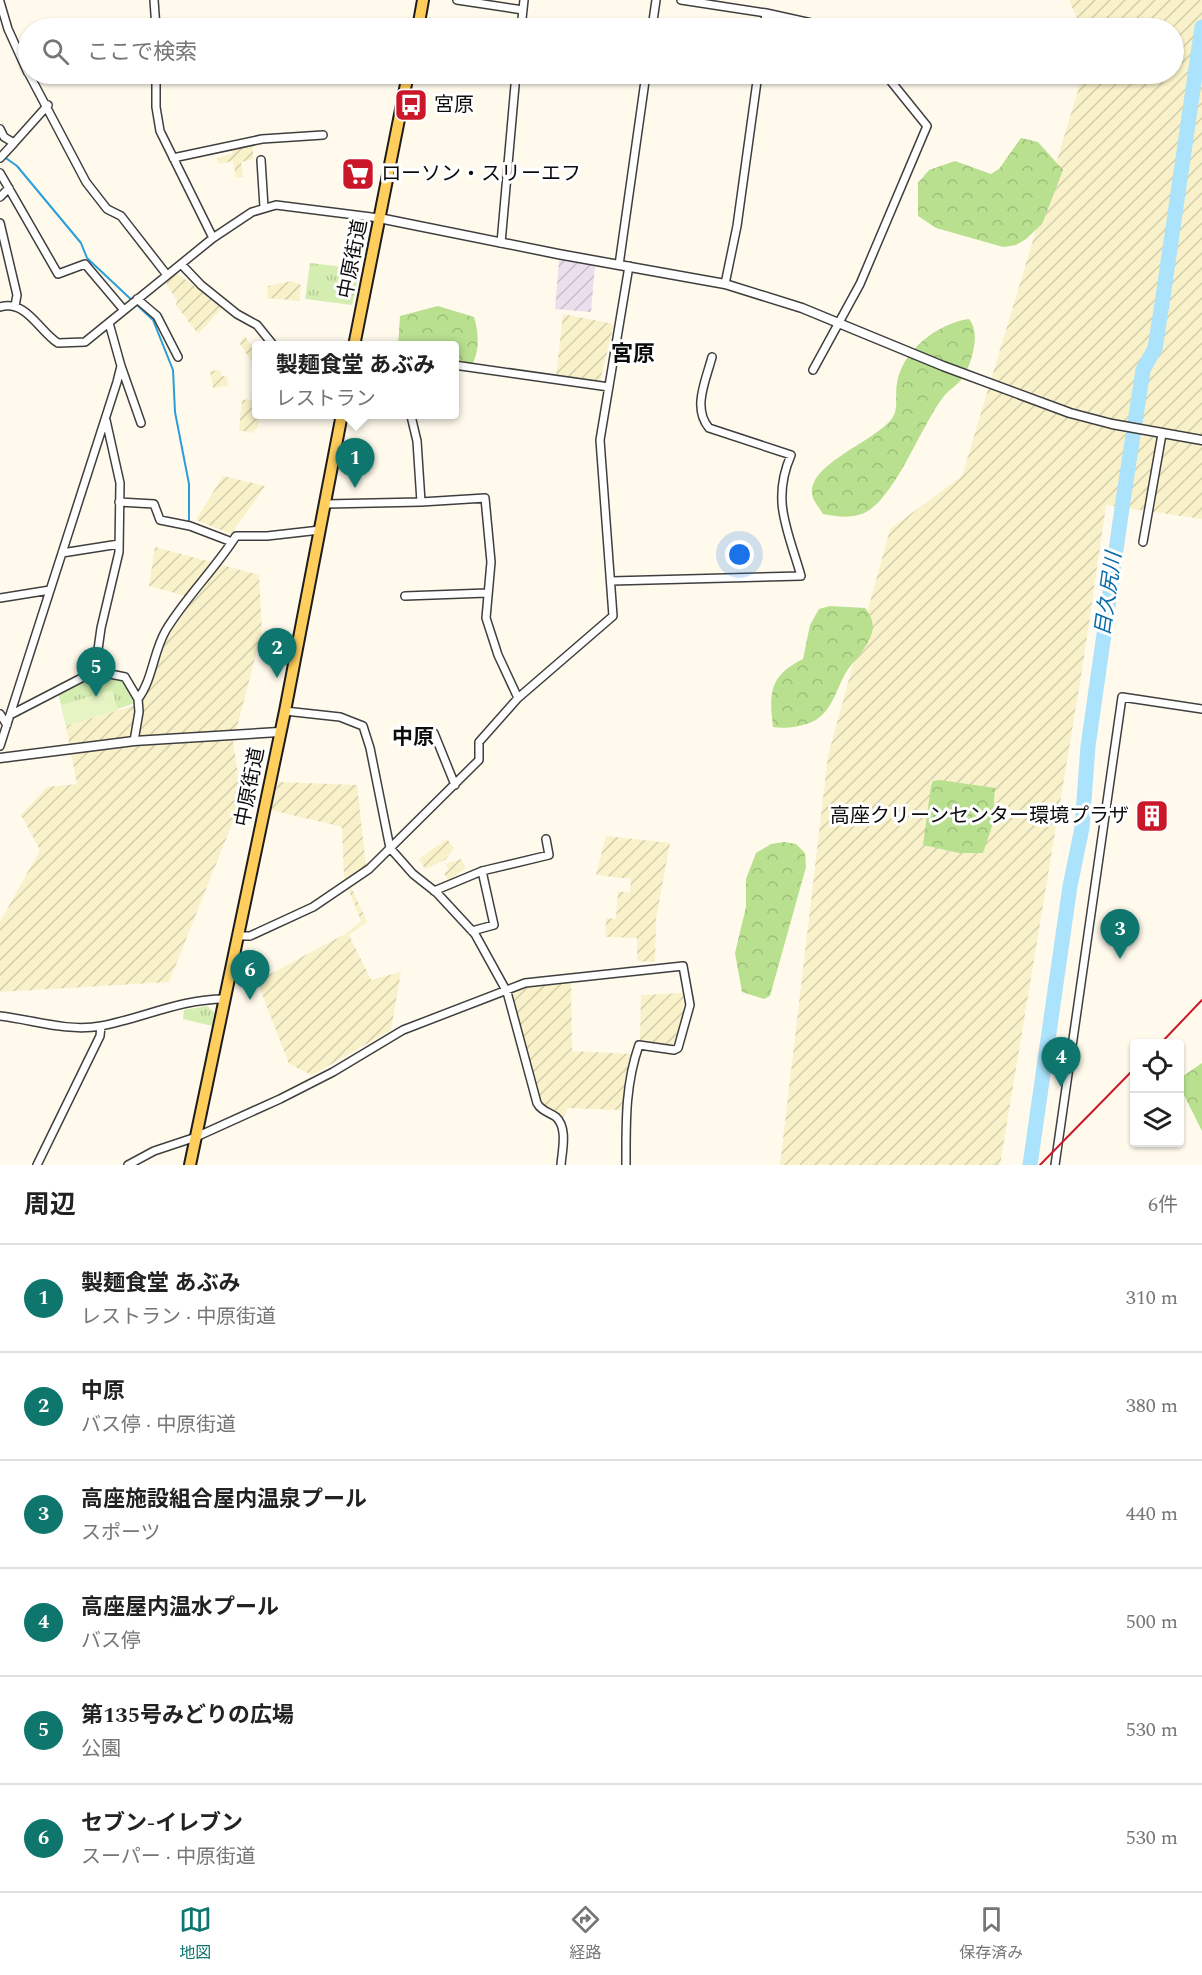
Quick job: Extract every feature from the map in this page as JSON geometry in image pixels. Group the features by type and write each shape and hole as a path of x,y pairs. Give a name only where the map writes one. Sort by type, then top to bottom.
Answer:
{"main road":[{"path":"420,18 423,0"},
{"name":"中原街道","path":"355,341 406,84"},
{"name":"中原街道","path":"190,1165 285,711 341,419"}],"street":[{"path":"154,0 155,18"},
{"path":"457,0 523,10"},
{"path":"522,18 524,0"},
{"path":"653,18 656,0"},
{"path":"681,0 789,18"},
{"path":"0,2 8,29 18,50"},
{"path":"765,18 766,13"},
{"path":"36,84 86,182 107,209 121,216 167,275"},
{"path":"156,84 157,120 173,158 213,238"},
{"path":"501,243 515,84"},
{"path":"239,936 250,936 313,907 369,869 479,760 479,742 518,698 613,616 600,440 609,387 645,84"},
{"path":"725,284 737,226 757,84"},
{"path":"813,370 836,323 860,284 927,126 893,84"},
{"path":"0,158 48,105"},
{"path":"0,129 4,137 14,143"},
{"path":"173,158 262,139 323,135"},
{"path":"261,160 264,207"},
{"path":"0,173 58,274 85,264 123,309"},
{"path":"0,197 9,188"},
{"path":"0,307 15,306 24,310 50,338 66,345 85,342 213,238 264,207 276,205 378,218 725,284 765,294 1033,400 1126,427 1202,440"},
{"path":"0,223 17,295 15,306"},
{"path":"181,264 219,300 257,325 271,341"},
{"path":"134,301 157,316 178,357"},
{"path":"109,323 141,423"},
{"path":"611,581 801,576 780,497 782,476 790,455 709,428 702,420 700,400 712,357"},
{"path":"0,746 121,366"},
{"path":"459,366 609,387"},
{"path":"95,671 119,544 120,483 106,418"},
{"path":"412,419 417,441 421,502"},
{"path":"1143,542 1160,434"},
{"path":"326,504 485,498 491,562 486,618 489,631 518,698"},
{"path":"120,502 154,504 160,520 190,526 232,542"},
{"path":"138,699 146,688 157,647 167,629 236,536 243,534 267,536 320,530"},
{"path":"62,553 119,544"},
{"path":"0,598 50,590"},
{"path":"405,596 487,593"},
{"path":"10,715 95,671 125,677 138,699 139,712 134,741"},
{"path":"1055,1165 1122,697 1202,709"},
{"path":"285,711 340,717 363,726 370,748 390,848 413,874 435,891 472,931 507,992 537,1103 540,1109 554,1116 563,1128 561,1165"},
{"path":"0,714 7,725"},
{"path":"0,758 134,741 279,732"},
{"path":"434,733 455,785"},
{"path":"435,891 482,871 549,855 546,839"},
{"path":"472,931 494,925 482,871"},
{"path":"128,1165 154,1151 196,1137 333,1072 403,1030 507,992 525,983 683,966 690,1005 678,1048 674,1050 639,1045 631,1067 627,1092 626,1165"},
{"path":"0,1016 45,1025 101,1026 162,1008 224,999"},
{"path":"37,1165 100,1036 101,1026"}],"shaded area":[{"path":"1069,0 1202,0 1202,519 1106,505 1083,664 1000,1165 780,1165 828,756 890,529 962,476 1080,84 1184,84 1184,18 1077,18"},
{"path":"253,145 253,159 241,162 243,177 236,178 233,161 218,164 217,158 232,154 233,148"},
{"path":"559,260 595,266 591,312 555,309"},
{"path":"177,273 222,308 198,334 176,305 177,301 166,283"},
{"path":"292,281 301,285 299,301 267,298 268,286"},
{"path":"563,314 614,324 600,381 556,377"},
{"path":"244,335 252,346 252,362 240,344"},
{"path":"219,370 222,376 227,377 228,386 213,388 210,371"},
{"path":"252,399 252,419 259,419 257,428 252,433 239,430 242,400"},
{"path":"223,476 265,486 231,534 196,520"},
{"path":"155,547 259,575 262,632 233,742 242,799 169,982 0,992 0,922 40,850 21,815 47,787 77,784 66,726 136,705 147,678 180,615 193,598 149,586"},
{"path":"278,782 357,785 366,866 347,878 367,922 349,935 371,980 401,972 391,1030 312,1075 289,1064 257,981 347,933 361,921 344,878 342,827 271,810"},
{"path":"606,836 670,843 656,919 655,962 637,961 637,938 605,937 606,918 616,919 618,891 630,893 631,879 596,875"},
{"path":"447,839 454,848 445,860 425,869 419,859"},
{"path":"461,859 466,868 448,880 444,873 449,870 446,864"},
{"path":"542,983 571,983 572,1051 632,1054 625,1079 622,1110 568,1108 562,1119 540,1104 523,1050 512,993 521,988"},
{"path":"683,993 683,1018 672,1046 640,1042 641,995"}],"green space":[{"path":"1021,138 1038,142 1063,170 1042,224 1026,239 1016,245 1003,247 936,228 918,216 918,183 929,170 955,161 991,174 999,169"},
{"path":"310,263 360,269 352,305 305,299"},
{"path":"438,306 474,317 478,342 471,366 459,369 459,341 398,341 400,316"},
{"path":"969,319 973,325 975,339 967,370 962,379 944,396 936,408 889,489 879,502 863,514 846,517 823,514 813,498 813,486 819,474 845,453 875,434 894,415 900,371 914,350 945,326"},
{"path":"830,606 865,608 871,617 873,626 871,635 844,676 829,707 820,717 799,726 773,727 771,704 774,687 783,672 803,659 810,625 819,609"},
{"path":"99,674 123,680 135,703 66,726 58,692"},
{"path":"112,690 118,710 66,726 61,705"},
{"path":"933,781 995,788 992,826 983,853 959,853 923,845 931,786"},
{"path":"784,842 796,844 805,853 806,867 770,996 764,999 742,992 735,953 746,907 746,879 756,853 771,844"},
{"path":"207,1006 215,1013 212,1026 183,1019 184,1010"},
{"path":"1202,1063 1202,1131 1184,1095 1184,1075"}],"waterway":[{"name":"目久尻川","path":"1030,1165 1070,886 1082,828 1088,746 1123,501 1143,370 1155,348 1202,27"},
{"path":"3,156 17,166 81,243 87,258 153,320 173,370 175,412 189,484 189,523"}],"railway":[{"path":"1165,1039 1202,1000"},
{"path":"1040,1165 1130,1073"}],"place":[{"name":"宮原","path":"411,105"},
{"name":"ローソン・スリーエフ","path":"358,174"},
{"name":"製麺食堂 あぶみ","path":"355,488"},
{"name":"中原","path":"277,678"},
{"name":"第135号みどりの広場","path":"96,697"},
{"name":"高座クリーンセンター環境プラザ","path":"1152,816"},
{"name":"高座施設組合屋内温泉プール","path":"1120,959"},
{"name":"セブン-イレブン","path":"250,1000"},
{"name":"高座屋内温水プール","path":"1061,1087"}],"district":[{"name":"宮原","path":"633,354"},
{"name":"中原","path":"413,738"}]}
